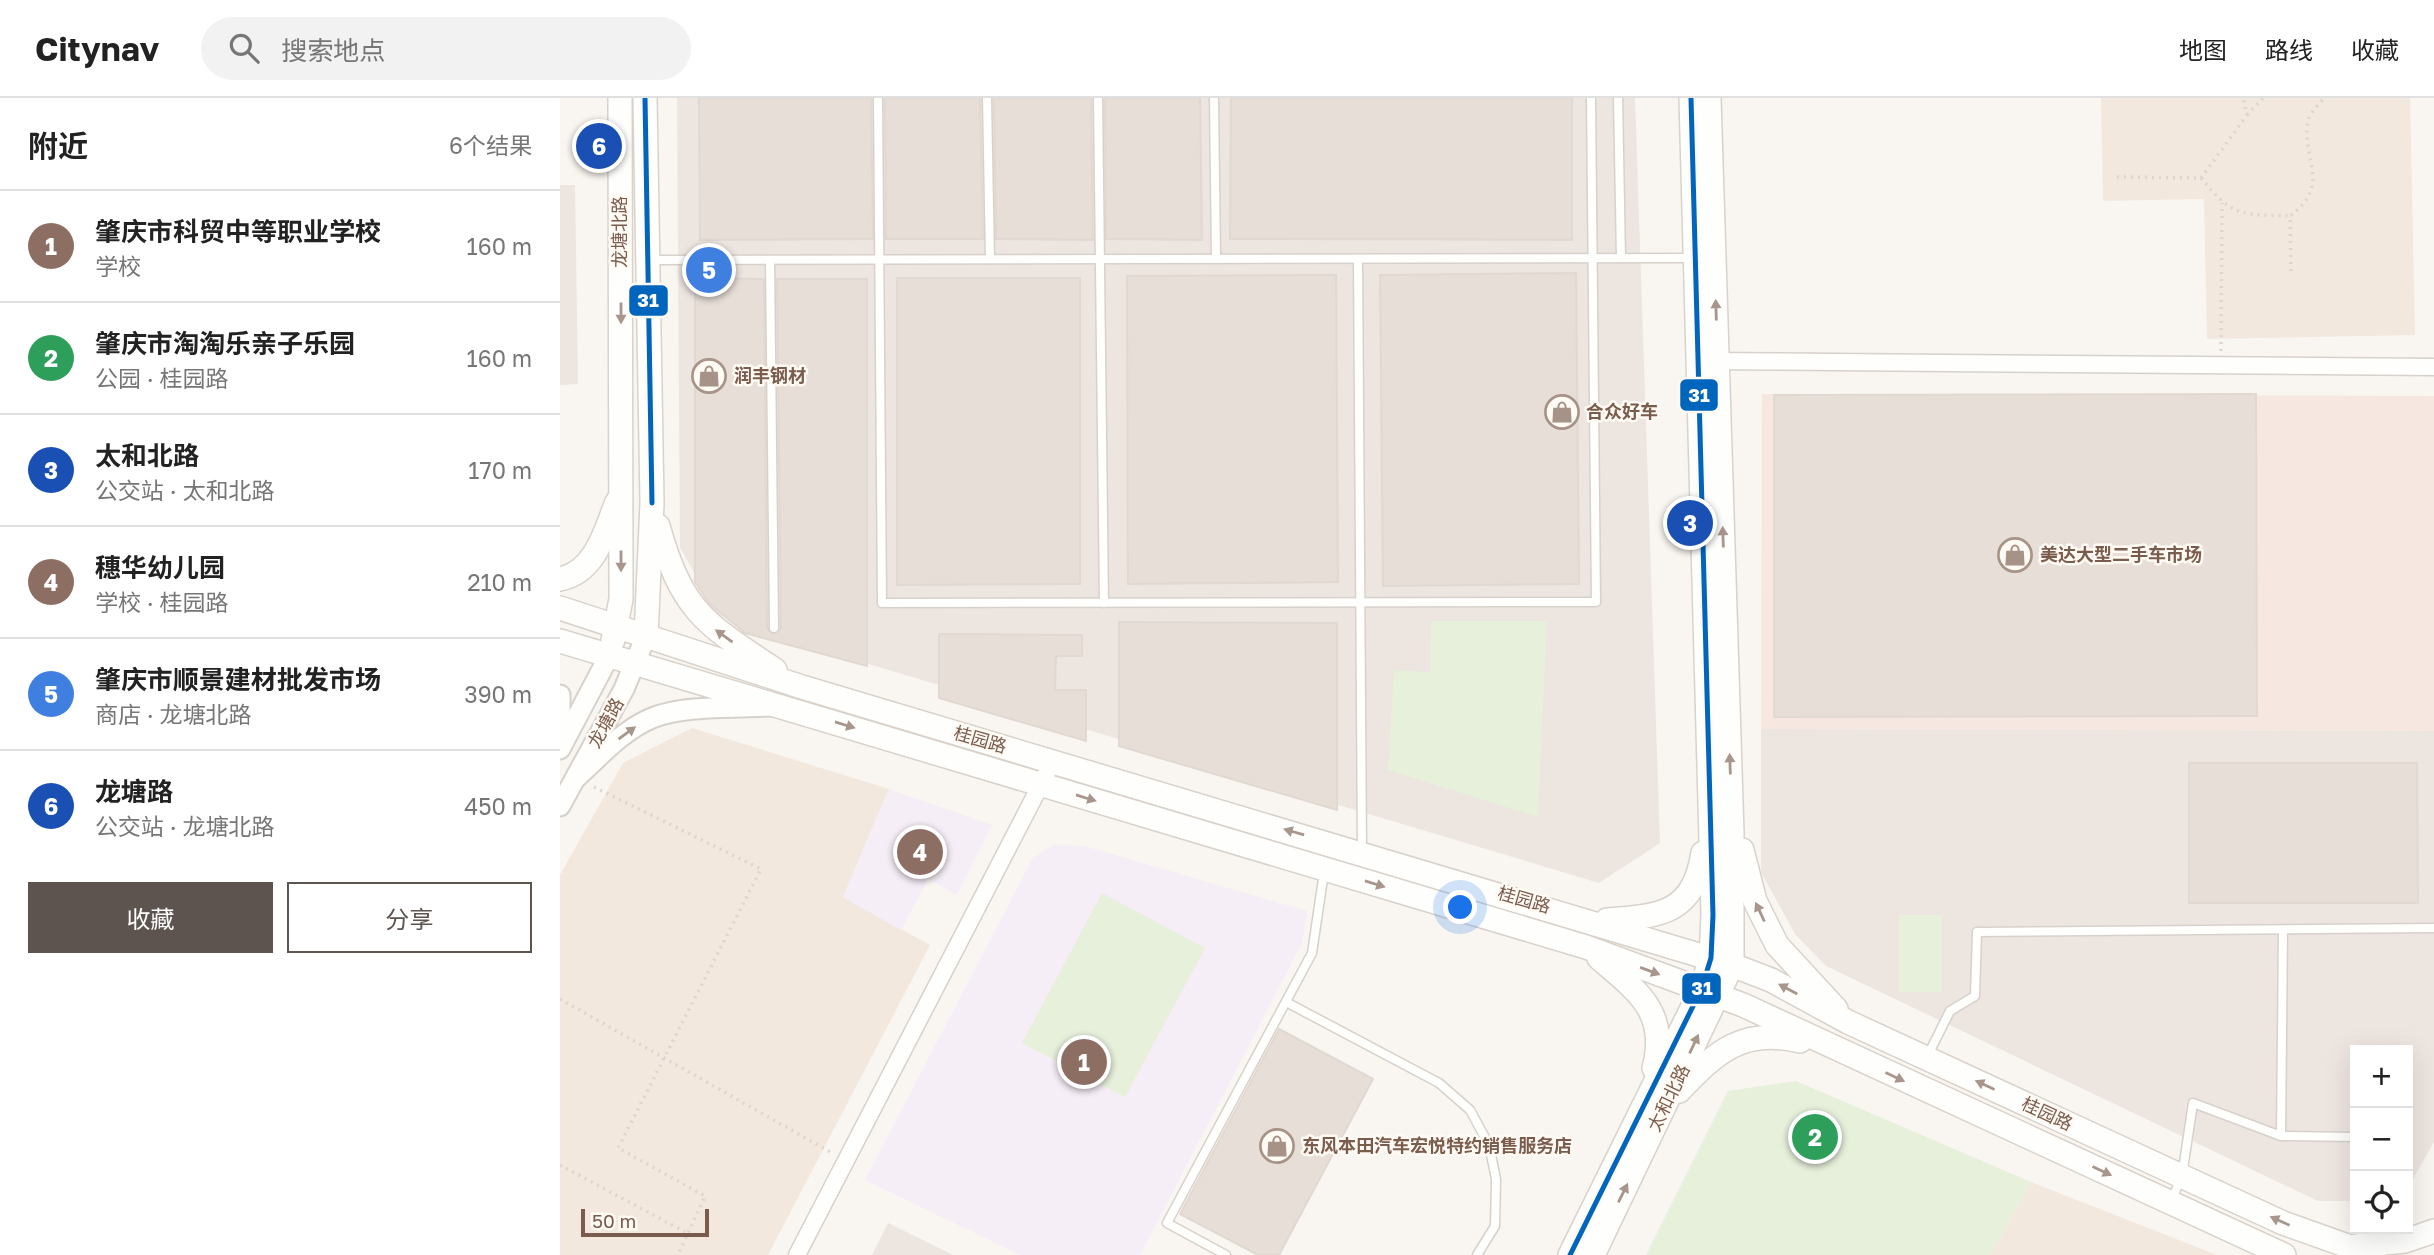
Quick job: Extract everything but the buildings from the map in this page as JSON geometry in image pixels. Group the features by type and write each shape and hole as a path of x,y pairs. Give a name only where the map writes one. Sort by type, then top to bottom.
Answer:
{"main road":[{"name":"龙塘北路","path":"608,658 621,599 620,98"},
{"name":"龙塘北路","path":"645,98 652,503"},
{"name":"太和北路","path":"1691,98 1705,258"},
{"name":"太和北路","path":"1593,1255 1654,1107 1722,962 1732,833 1708,361 1705,258 1709,98"},
{"name":"太和北路","path":"1708,361 1710,812 1722,962"},
{"path":"560,579 582,570 594,556 621,493"},
{"path":"646,636 652,503"},
{"path":"652,503 667,556 691,606 721,633 802,687"},
{"name":"桂园路","path":"560,608 802,687 1594,921 1722,962 1771,980 1848,1022 2182,1176 2344,1247 2373,1255"},
{"path":"560,641 608,658 780,705 1586,947 1709,993 2284,1255"},
{"path":"1594,921 1661,915 1678,906 1690,894 1700,874 1710,812"},
{"path":"1732,833 1744,851 1755,901 1777,945 1848,1022"},
{"path":"1586,947 1636,990 1654,1016 1659,1032 1654,1107"},
{"path":"1654,1107 1711,1058 1740,1041 1785,1037 1833,1048"},
{"name":"太和北路","path":"1570,1255 1654,1107"},
{"path":"2344,1247 2405,1241 2434,1231"}],"street":[{"path":"1708,361 2434,368"},
{"name":"龙塘路","path":"560,806 636,666 646,636"},
{"path":"560,749 608,658"},
{"path":"560,695 560,719"},
{"path":"576,778 618,740 653,718 671,713 780,705"},
{"path":"797,1255 1053,761"}],"lane":[{"path":"878,98 882,603 1595,602 1591,98"},
{"path":"987,98 990,259"},
{"path":"1098,98 1104,603"},
{"path":"1214,98 1216,259"},
{"path":"1618,98 1621,258"},
{"path":"648,260 1705,258"},
{"path":"1358,259 1362,852"},
{"path":"770,260 774,628"},
{"path":"1226,1255 1167,1223 1312,953 1325,869"},
{"path":"1926,1058 1950,1011 1975,996 1977,932 2434,928"},
{"path":"2281,1136 2283,930"},
{"path":"1286,1002 1439,1083 1470,1111 1489,1144 1496,1179 1494,1226 1477,1255"},
{"path":"2171,1203 2182,1176 2193,1103 2281,1136 2350,1137"}],"path":[{"path":"2244,98 2247,115"},
{"path":"2201,178 2247,115 2263,98"},
{"path":"2201,178 2221,203 2240,214 2290,216 2305,205 2313,185 2308,119 2323,98"},
{"path":"2117,177 2201,178"},
{"path":"2221,203 2221,366"},
{"path":"2290,216 2291,271"},
{"path":"576,778 761,869 618,1148 705,1196 678,1255"},
{"path":"560,999 846,1161"},
{"path":"560,1165 687,1233"}],"shaded area":[{"path":"677,98 1635,98 1660,843 1599,883 745,627 716,613 680,547"},
{"path":"2101,98 2410,98 2415,335 2207,339 2204,199 2103,201"},
{"path":"560,185 575,185 578,384 560,385"},
{"name":"美达大型二手车市场","path":"1762,394 2434,396 2434,731 1761,729"},
{"path":"692,728 889,789 843,897 930,945 768,1255 560,1255 560,875 623,763"},
{"path":"1761,729 2434,731 2434,1142 2413,1178 2413,1045 2350,1045 2350,1201 2318,1201 1826,966 1795,934 1761,872"},
{"path":"889,789 992,825 957,895 928,879 901,930 843,897"},
{"path":"1053,845 1084,846 1307,911 1302,943 1140,1255 1020,1255 865,1180 1033,858"},
{"path":"2031,1182 2217,1255 1990,1255"},
{"path":"888,1223 953,1255 872,1255"}],"green space":[{"path":"1431,621 1547,621 1538,817 1388,770 1394,670 1430,672"},
{"path":"1102,893 1205,948 1125,1097 1022,1043"},
{"path":"1899,915 1942,915 1942,992 1899,992"},
{"path":"1796,1081 2031,1182 1990,1255 1646,1255 1728,1091"}],"transit line":[{"name":"31","path":"645,98 652,503"},
{"name":"31","path":"1570,1255 1701,990 1711,958 1713,915 1691,98"}],"place":[{"name":"龙塘路","path":"599,146"},
{"name":"肇庆市顺景建材批发市场","path":"709,270"},
{"name":"润丰钢材","path":"709,376"},
{"name":"合众好车","path":"1562,412"},
{"name":"太和北路","path":"1690,523"},
{"name":"美达大型二手车市场","path":"2015,555"},
{"name":"穗华幼儿园","path":"920,852"},
{"name":"肇庆市科贸中等职业学校","path":"1084,1062"},
{"name":"肇庆市淘淘乐亲子乐园","path":"1815,1137"},
{"name":"东风本田汽车宏悦特约销售服务店","path":"1277,1146"}]}
